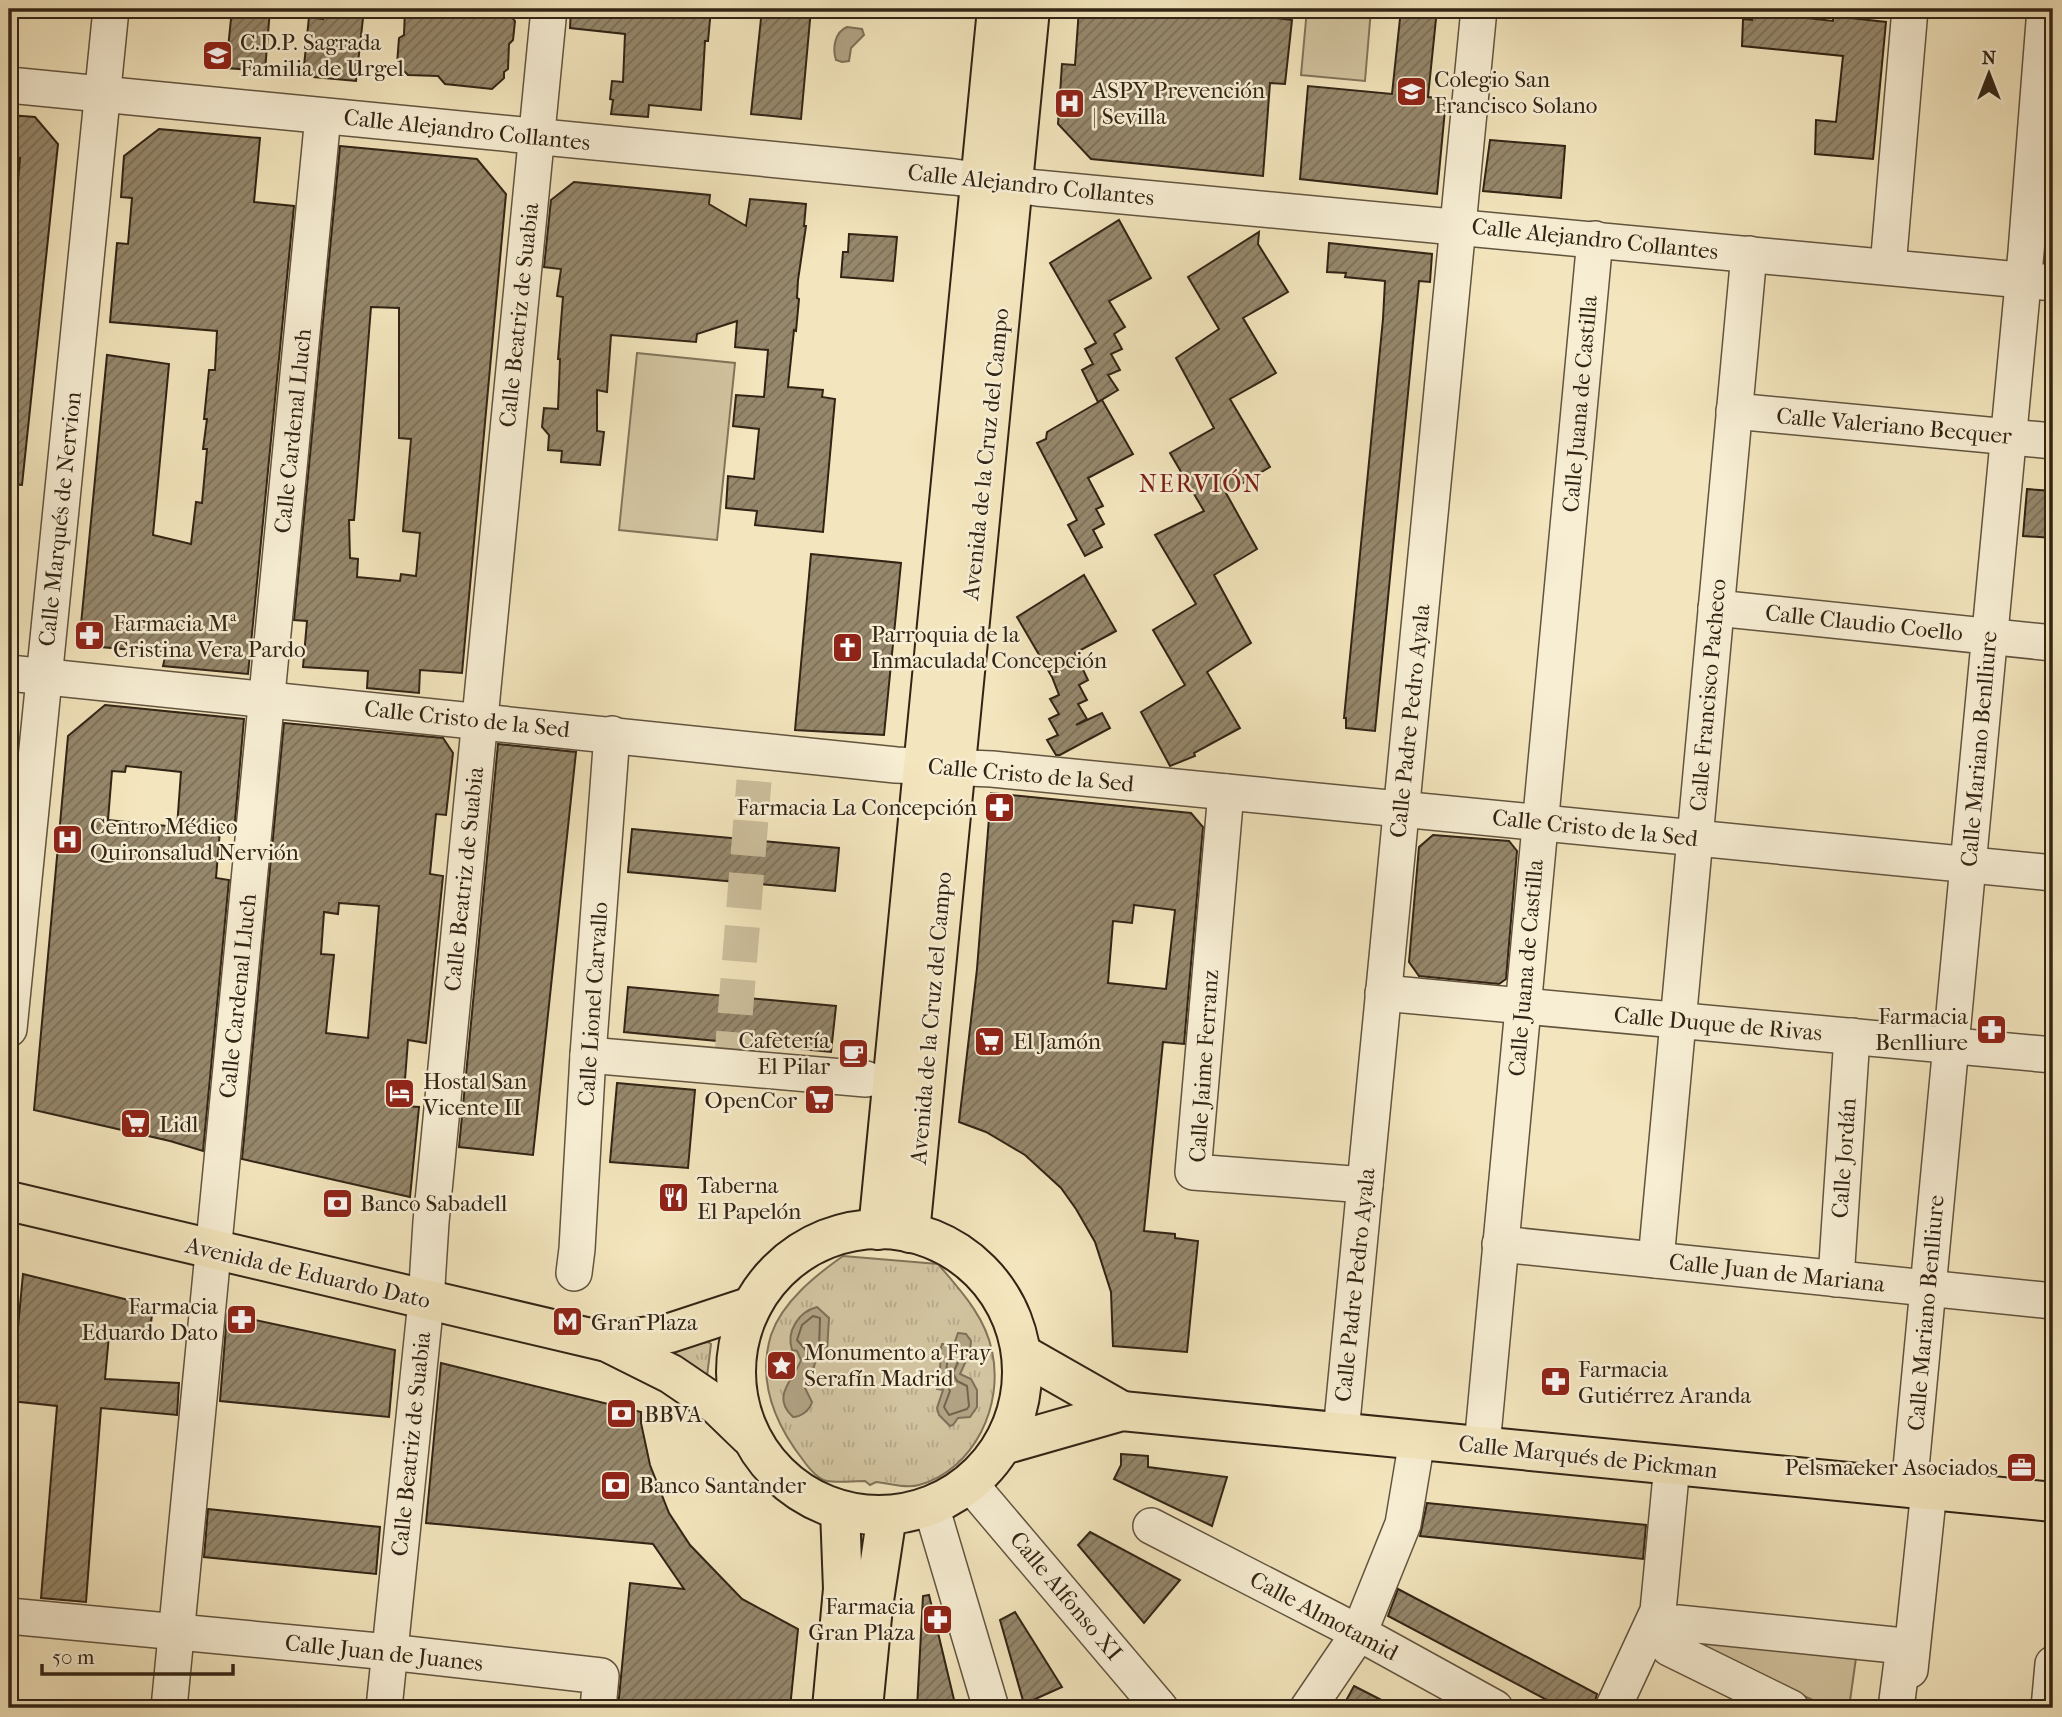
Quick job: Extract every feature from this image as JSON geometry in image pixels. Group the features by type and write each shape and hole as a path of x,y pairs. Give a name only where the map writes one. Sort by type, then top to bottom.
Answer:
{"main road":[{"name":"Avenida de la Cruz del Campo","path":"894,1231 996,183 997,9"},
{"name":"Avenida de la Cruz del Campo","path":"996,183 1030,9"},
{"name":"Avenida de Eduardo Dato","path":"9,1202 607,1342"},
{"path":"894,1231 956,1251 968,1260 1001,1297 1012,1317 1022,1354 1020,1401 1003,1444 988,1466 970,1484 931,1506 887,1516 840,1510 807,1496 773,1469 751,1437 741,1413 736,1386 736,1359 741,1332 752,1306 778,1270 807,1248 841,1234 894,1231"},
{"path":"607,1342 670,1333 752,1306"},
{"path":"607,1342 671,1374 718,1406 751,1437"},
{"path":"1022,1354 1122,1411"},
{"path":"1003,1444 1122,1411"},
{"name":"Calle Marqués de Pickman","path":"1122,1411 2053,1502"},
{"path":"832,1708 844,1588 840,1510"},
{"path":"863,1708 873,1607 887,1516"}],"street":[{"name":"Calle Marqués de Nervion","path":"9,1029 111,9"},
{"name":"Calle Beatriz de Suabia","path":"384,1708 426,1301 432,1209 549,9"},
{"name":"Calle Padre Pedro Ayala","path":"1341,1432 1479,9"},
{"path":"1888,267 1910,9"},
{"name":"Calle Mariano Benlliure","path":"1906,1708 1913,1638 1928,1288 2008,436 2038,282 2047,58 2045,9"},
{"name":"Calle Alejandro Collantes","path":"9,85 996,183 2038,282"},
{"name":"Calle Cardenal Lluch","path":"169,1708 323,116"},
{"name":"Calle Juana de Castilla","path":"1482,1446 1595,239"},
{"name":"Calle Francisco Pacheco","path":"1656,1260 1749,254"},
{"name":"Calle Valeriano Becquer","path":"1734,411 2053,441"},
{"name":"Calle Claudio Coello","path":"1716,608 2053,643"},
{"name":"Calle Cristo de la Sed","path":"9,673 896,765 938,766 1226,792 2053,873"},
{"name":"Calle Lionel Carvallo","path":"573,1273 577,1249 588,1055 612,734"},
{"name":"Calle Jaime Ferranz","path":"1226,792 1193,1172 1365,1185"},
{"name":"Calle Duque de Rivas","path":"1383,993 2053,1055"},
{"name":"Calle Jordán","path":"1836,1279 1852,1037"},
{"path":"588,1055 866,1079"},
{"name":"Calle Juan de Mariana","path":"1500,1244 2053,1301"},
{"path":"1308,1708 1359,1633 1403,1524 1418,1440"},
{"path":"1613,1708 1658,1611 1672,1465"},
{"name":"Calle Alfonso XI","path":"970,1484 1160,1708"},
{"path":"931,1506 991,1708"},
{"name":"Calle Almotamid","path":"1151,1527 1359,1633 1495,1708"},
{"path":"1658,1611 1913,1638"},
{"name":"Calle Juan de Juanes","path":"9,1616 389,1652 601,1676 598,1708"},
{"path":"1791,1708 1669,1648 1678,1623 1903,1646 1896,1708"},
{"path":"1643,1645 1771,1708"},
{"path":"2049,1708 2053,1665"}],"green space":[{"path":"1307,9 1371,9 1365,81 1301,75"},
{"path":"637,353 735,363 717,540 619,530"},
{"path":"843,1256 938,1264 971,1304 989,1338 995,1372 994,1392 981,1432 970,1450 956,1465 939,1477 919,1485 903,1486 876,1482 870,1485 865,1481 824,1480 810,1469 793,1446 771,1401 766,1369 767,1352 776,1323 801,1290"},
{"path":"708,1342 711,1344 707,1376 657,1350"},
{"path":"1708,1640 1856,1658 1849,1708 1831,1708 1704,1652"}],"water":[{"path":"847,27 862,29 864,35 851,48 849,61 842,62 836,60 834,50 837,36"},
{"path":"817,1307 829,1318 827,1352 815,1363 805,1388 811,1405 802,1414 793,1417 784,1402 786,1388 801,1360 797,1351 792,1350 792,1330 804,1313"},
{"path":"958,1333 966,1334 971,1341 970,1352 960,1374 971,1379 977,1390 977,1407 970,1417 958,1418 950,1426 939,1415 937,1408 943,1390 937,1389 937,1384 942,1344 954,1344"}],"building":[{"path":"232,9 270,9 265,71 226,68"},
{"path":"324,9 364,9 356,81 303,76 309,17 323,19"},
{"path":"405,9 447,13 447,9 504,9 515,21 513,40 509,44 508,69 504,72 504,78 492,89 445,84 438,76 408,75 397,64 399,38 404,35"},
{"path":"571,9 711,9 708,41 705,41 701,110 649,105 648,117 611,114 612,81 623,82 625,34 570,28"},
{"path":"762,9 811,9 801,119 751,114"},
{"path":"1079,9 1170,9 1242,17 1243,9 1267,9 1267,17 1292,20 1285,84 1270,83 1263,176 1091,159 1058,124 1062,64 1075,65"},
{"path":"1401,9 1437,9 1428,97 1446,99 1437,194 1300,179 1308,86 1392,94"},
{"path":"1753,12 1833,21 1833,16 1886,22 1873,159 1815,154 1816,120 1836,122 1843,56 1742,46 1743,19 1752,20"},
{"path":"9,115 35,117 58,144 22,485 9,484 9,215 15,216 20,158 9,157"},
{"path":"159,129 260,138 254,202 294,206 248,674 163,666 166,653 79,645 107,355 169,364 153,535 191,544 196,502 202,503 207,449 203,449 207,419 204,419 209,370 215,370 217,331 110,322 117,243 128,244 132,198 121,197 124,156"},
{"path":"1490,140 1565,146 1561,198 1483,191"},
{"path":"340,146 477,159 506,194 462,673 420,670 419,693 367,688 368,671 303,667 307,621 294,620","holes":["371,307 399,308 399,438 411,439 403,531 420,533 416,576 401,574 400,581 357,577 358,559 350,558 349,520 354,520"]},
{"path":"574,182 710,195 709,204 746,226 750,199 806,204 796,331 794,330 788,387 823,390 822,397 835,399 823,532 755,525 757,511 726,508 728,476 754,479 759,429 733,426 736,395 764,397 768,350 735,347 737,321 697,334 696,342 611,335 607,392 597,390 597,431 604,432 600,465 561,462 562,451 548,450 549,435 542,427 544,408 558,409 558,359 563,297 557,296 561,269 544,267 551,200"},
{"path":"1119,220 1151,278 1109,301 1125,327 1114,334 1122,349 1111,354 1120,370 1108,375 1118,390 1098,402 1082,370 1093,364 1085,349 1096,343 1050,263"},
{"path":"1259,232 1258,244 1288,292 1243,318 1276,373 1230,399 1270,467 1226,493 1257,549 1214,575 1251,643 1207,672 1240,728 1194,753 1195,756 1170,766 1141,712 1185,685 1153,630 1196,604 1155,535 1204,511 1170,453 1214,428 1176,358 1219,329 1188,277"},
{"path":"849,234 897,237 893,281 841,277 843,252 848,252"},
{"path":"1329,243 1432,254 1430,282 1419,281 1375,731 1346,728 1344,718 1385,281 1345,277 1346,273 1327,272"},
{"path":"1102,400 1133,454 1088,478 1103,506 1096,509 1104,524 1093,530 1102,547 1085,556 1068,525 1077,520 1037,443 1046,439 1047,432"},
{"path":"2027,489 2053,491 2053,538 2023,536"},
{"name":"Parroquia de la Inmaculada Concepción","path":"811,554 901,563 884,735 795,730"},
{"path":"1084,575 1116,631 1075,653 1088,680 1079,685 1087,700 1078,704 1087,719 1076,725 1102,713 1110,728 1056,755 1047,740 1058,735 1049,719 1059,714 1050,699 1059,695 1052,677 1017,617"},
{"path":"105,705 244,719 234,832 220,830 216,878 229,880 203,1151 34,1110 68,736","holes":["126,766 181,772 177,827 108,820 112,771 125,772"]},
{"path":"284,723 443,738 453,753 446,815 436,814 430,874 443,876 426,1043 408,1040 403,1106 419,1107 410,1197 242,1159","holes":["339,903 379,906 368,1038 326,1033 334,955 321,954 324,912 338,914"]},
{"path":"498,744 576,752 533,1155 459,1147"},
{"path":"991,793 1191,813 1203,827 1184,1044 1163,1042 1144,1231 1175,1234 1175,1238 1198,1241 1187,1352 1113,1346 1111,1292 1095,1242 1076,1209 1061,1188 1025,1155 986,1132 959,1122 977,969","holes":["1134,905 1175,910 1166,989 1108,983 1113,921 1132,923"]},
{"path":"632,829 839,848 835,891 628,872"},
{"path":"1433,835 1509,841 1517,851 1506,979 1499,984 1419,976 1409,962 1419,847"},
{"path":"628,987 836,1006 831,1052 624,1032"},
{"path":"617,1083 695,1090 688,1168 610,1162"},
{"path":"23,1274 153,1306 149,1340 109,1335 105,1379 179,1383 177,1415 101,1408 86,1602 41,1598 57,1406 11,1401"},
{"path":"227,1314 395,1350 389,1417 220,1401"},
{"path":"441,1363 641,1412 650,1465 669,1513 690,1545 742,1599 798,1629 790,1708 618,1708 630,1583 684,1589 653,1544 426,1523"},
{"path":"1121,1454 1148,1456 1148,1467 1227,1477 1212,1526 1114,1479 1121,1465"},
{"path":"1427,1503 1646,1525 1643,1559 1420,1536"},
{"path":"208,1509 380,1527 376,1574 204,1557"},
{"path":"1090,1532 1180,1580 1144,1623 1078,1545"},
{"path":"1398,1589 1597,1694 1593,1708 1562,1708 1388,1616"},
{"path":"929,1595 956,1708 917,1708 923,1596"},
{"path":"1015,1612 1062,1687 1024,1704 1000,1620"},
{"path":"1354,1686 1397,1708 1342,1708"}],"tunnel":[{"path":"731,1067 754,781"}],"place":[{"name":"C.D.P. Sagrada Familia de Urgel","path":"217,55"},
{"name":"Colegio San Francisco Solano","path":"1411,92"},
{"name":"ASPY Prevención | Sevilla","path":"1069,103"},
{"name":"Farmacia Mª Cristina Vera Pardo","path":"90,636"},
{"name":"Parroquia de la Inmaculada Concepción","path":"848,647"},
{"name":"Farmacia La Concepción","path":"1000,807"},
{"name":"Centro Médico Quironsalud Nervión","path":"67,839"},
{"name":"Farmacia Benlliure","path":"1991,1029"},
{"name":"El Jamón","path":"990,1041"},
{"name":"Cafetería El Pilar","path":"853,1053"},
{"name":"Hostal San Vicente II","path":"400,1094"},
{"name":"OpenCor","path":"820,1100"},
{"name":"Lidl","path":"136,1124"},
{"name":"Taberna El Papelón","path":"674,1198"},
{"name":"Banco Sabadell","path":"337,1203"},
{"name":"Farmacia Eduardo Dato","path":"241,1319"},
{"name":"Gran Plaza","path":"568,1322"},
{"name":"Monumento a Fray Serafín Madrid","path":"781,1365"},
{"name":"Farmacia Gutiérrez Aranda","path":"1555,1382"},
{"name":"BBVA","path":"621,1414"},
{"name":"Pelsmaeker Asociados","path":"2021,1467"},
{"name":"Banco Santander","path":"616,1485"},
{"name":"Farmacia Gran Plaza","path":"938,1619"}],"district":[{"name":"NERVIÓN","path":"1201,484"}]}
